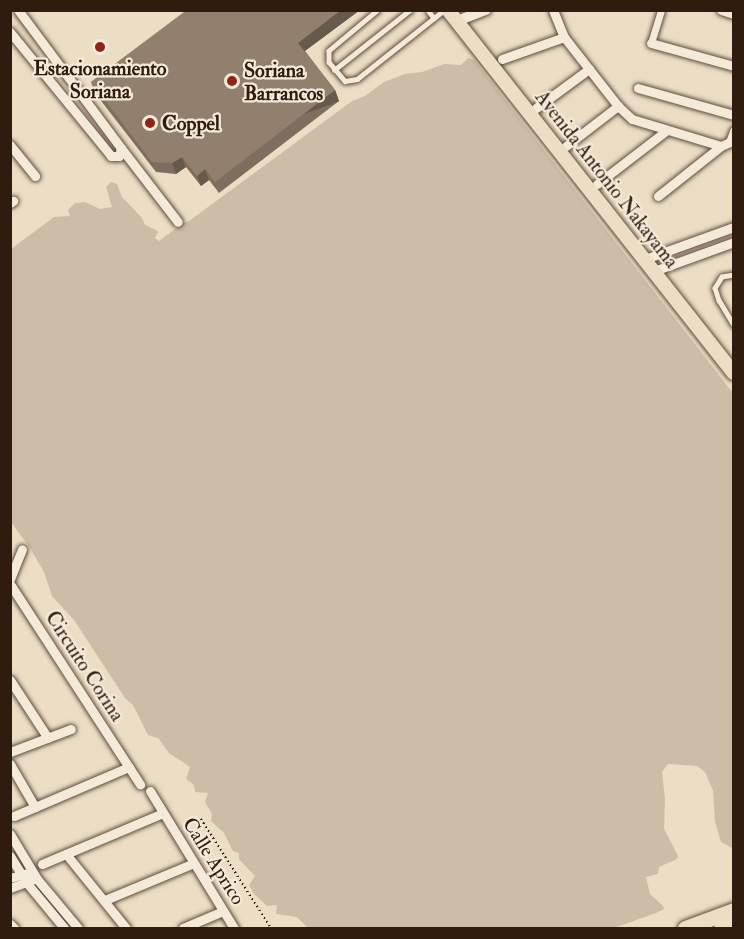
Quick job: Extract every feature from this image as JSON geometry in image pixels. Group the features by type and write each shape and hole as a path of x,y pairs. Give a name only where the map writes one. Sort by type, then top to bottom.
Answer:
{"highway":[{"path":"685,928 734,910"},
{"path":"721,928 734,923"}],"main road":[{"name":"Avenida Antonio Nakayama","path":"450,14 734,373"}],"street":[{"path":"18,10 178,222"},
{"path":"450,14 486,10"},
{"path":"553,10 564,37 618,106 632,119 726,144"},
{"path":"661,10 651,43 734,66"},
{"path":"721,10 734,14"},
{"path":"502,59 564,37"},
{"path":"12,39 111,156 119,156 121,148"},
{"path":"536,108 589,69"},
{"path":"638,88 734,115"},
{"path":"566,146 618,106"},
{"path":"597,184 667,130"},
{"path":"658,196 726,144 734,130"},
{"path":"10,145 35,176"},
{"path":"645,259 734,227"},
{"path":"654,271 734,242"},
{"path":"10,579 22,549"},
{"name":"Circuito Corina","path":"10,585 140,784"},
{"path":"10,680 48,738"},
{"path":"10,752 72,729"},
{"path":"10,764 35,807"},
{"path":"14,816 129,767"},
{"name":"Calle Aprico","path":"150,791 234,928"},
{"name":"Calle Aprico","path":"42,864 163,813"},
{"path":"10,834 34,875 78,928"},
{"path":"66,854 126,928"},
{"path":"10,856 24,878 64,928"},
{"path":"105,900 194,863"},
{"path":"10,878 34,875"},
{"path":"10,888 24,878"},
{"path":"183,928 224,911"},
{"path":"10,924 14,928"}],"lane":[{"path":"378,10 329,51 329,62 345,81 354,81 434,18 450,14"},
{"path":"334,70 410,10"},
{"path":"428,10 434,18"},
{"path":"734,275 722,278 716,288 718,300 734,325"}],"path":[{"path":"201,819 271,928"}],"shaded area":[{"path":"468,58 474,60 733,393 733,852 732,848 721,842 715,822 713,791 705,772 697,766 668,764 662,772 665,799 664,829 678,856 677,859 659,867 658,874 646,877 650,894 664,909 656,913 614,928 308,928 297,917 276,914 277,905 267,906 254,894 249,885 255,876 239,859 239,853 233,851 224,833 211,821 212,814 205,802 208,793 195,792 194,785 186,779 190,767 169,753 158,738 148,735 133,705 125,698 74,620 52,596 44,572 11,522 11,249 54,217 70,216 68,210 75,203 85,202 100,209 112,207 106,187 111,182 117,184 122,197 142,218 145,225 158,232 155,238 159,241 352,101 365,96 384,82 444,64 461,65"}],"building":[{"path":"187,10 341,10 298,43 335,90 215,182 205,169 197,176 182,157 172,163 152,162 91,82"}],"place":[{"name":"Estacionamiento Soriana","path":"100,47"},
{"name":"Soriana Barrancos","path":"232,81"},
{"name":"Coppel","path":"150,123"}]}
